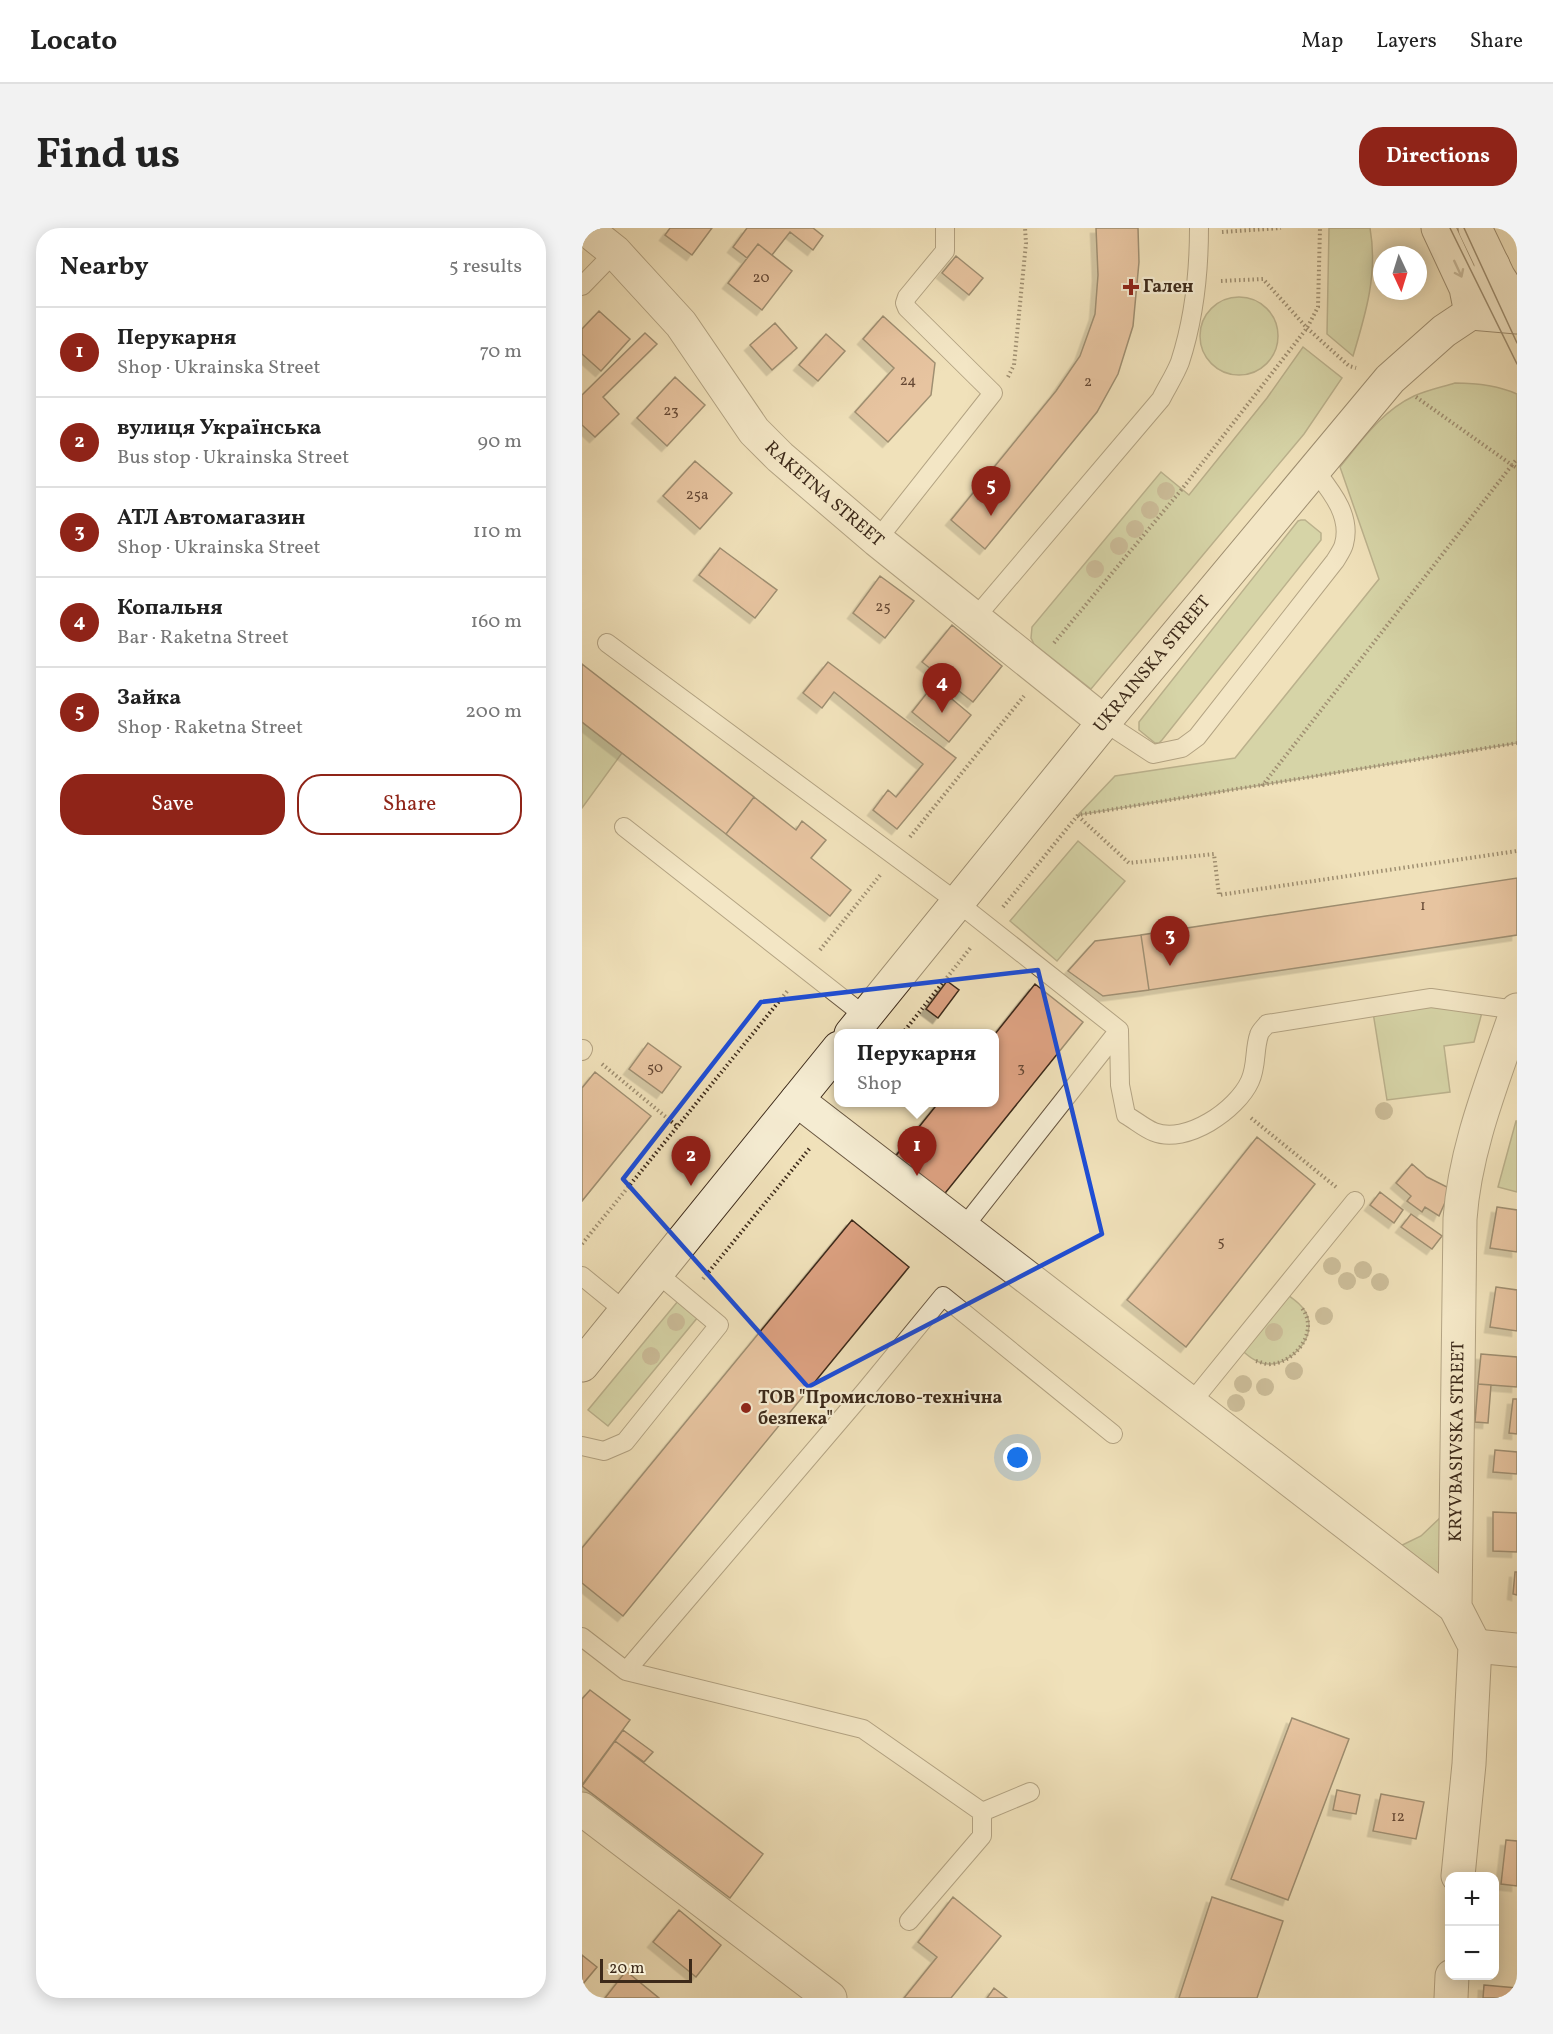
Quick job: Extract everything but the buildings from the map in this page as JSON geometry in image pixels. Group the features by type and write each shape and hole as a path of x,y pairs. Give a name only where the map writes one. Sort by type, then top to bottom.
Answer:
{"street":[{"name":"RAKETNA STREET","path":"585,228 615,252 681,324 754,431 780,457 876,540 1104,722"},
{"path":"1438,228 1466,288 1470,313"},
{"path":"1475,228 1517,306"},
{"path":"1470,313 1493,265"},
{"path":"1470,313 1517,317"},
{"name":"UKRAINSKA STREET","path":"858,1025 1104,722 1390,379 1444,331 1470,313"},
{"name":"KRYVBASIVSKA STREET","path":"1458,1872 1469,1764 1475,1646 1455,1606 1462,1189 1481,1114 1517,1010"},
{"path":"582,1365 834,1054"},
{"path":"797,1100 1455,1606"},
{"path":"1475,1646 1517,1650"},
{"path":"582,1809 830,1998"},
{"path":"1451,1998 1452,1980"}],"lane":[{"path":"876,540 993,393 907,308 905,303 906,297 945,251 945,228"},
{"path":"975,618 1161,399 1179,364 1190,326 1197,285 1199,231"},
{"path":"582,286 615,252"},
{"path":"1104,722 1154,754 1182,748 1197,737 1335,561 1344,544 1344,521 1338,501 1314,469"},
{"path":"607,643 957,902 1119,1030"},
{"path":"624,827 858,1025"},
{"path":"1119,1030 1120,1085 1126,1114 1155,1132 1176,1134 1201,1127 1234,1104 1250,1082 1256,1061 1259,1035 1267,1024 1431,998 1517,1010"},
{"path":"963,1228 1119,1030"},
{"path":"1191,1403 1355,1201"},
{"path":"582,1446 604,1451 625,1442 719,1326 657,1273"},
{"path":"582,1276 626,1312"},
{"path":"626,1671 865,1391 942,1296 1113,1434"},
{"path":"582,1636 626,1671 863,1729 982,1812"},
{"path":"982,1812 1030,1792"},
{"path":"909,1921 982,1836 982,1812"}],"path":[{"path":"993,393 1009,376 1014,365 1026,243 1025,228"},
{"path":"1199,231 1281,228"},
{"path":"1033,665 1045,654 1182,489 1307,328 1318,307 1320,228"},
{"path":"1197,285 1236,279 1263,279 1307,328 1349,366 1390,379 1517,468"},
{"path":"1262,786 1517,459"},
{"path":"1022,824 1517,743"},
{"path":"1077,815 1129,862 1214,854 1219,895 1517,850"},
{"path":"583,1050 678,1127"},
{"path":"1234,1104 1355,1201"},
{"path":"687,1298 829,1125"},
{"path":"1237,1346 1256,1361 1268,1365 1283,1362 1293,1355 1308,1333 1309,1320 1299,1304"}],"highlighted area":[{"path":"1038,970 1102,1234 808,1387 623,1179 761,1002"}],"green space":[{"path":"1329,228 1370,228 1372,277 1353,356 1327,334"},
{"path":"1231,297 1247,297 1261,303 1272,314 1278,328 1278,344 1272,358 1261,369 1247,375 1231,375 1217,369 1206,358 1200,344 1200,328 1206,314 1217,303"},
{"path":"1303,347 1342,378 1304,434 1091,689 1034,644 1031,638 1032,627 1161,472 1189,495 1267,398"},
{"path":"1455,383 1487,385 1517,394 1517,743 1078,815 1115,776 1235,758 1379,579 1340,467 1373,427 1392,410 1419,394"},
{"path":"1301,520 1305,520 1321,533 1321,540 1162,740 1155,743 1139,730 1139,722"},
{"path":"582,722 622,753 582,808"},
{"path":"1078,841 1125,881 1057,961 1010,921"},
{"path":"1484,1005 1474,1042 1444,1046 1450,1092 1387,1100 1372,1006"},
{"path":"1517,1121 1517,1192 1498,1187"},
{"path":"1282,1291 1304,1310 1309,1326 1307,1334 1299,1349 1285,1360 1270,1364 1261,1363 1237,1346"},
{"path":"678,1301 698,1317 608,1426 588,1410"},
{"path":"1443,1515 1455,1607 1386,1553 1421,1536"}],"tram line":[{"path":"1450,228 1517,364"},
{"path":"1464,228 1517,343"}],"place":[{"name":"Гален","path":"1131,287"},
{"name":"Зайка","path":"991,516"},
{"name":"Копальня","path":"942,713"},
{"name":"АТЛ Автомагазин","path":"1170,966"},
{"name":"Перукарня","path":"917,1176"},
{"name":"вулиця Українська","path":"691,1186"},
{"name":"ТОВ \"Промислово-технічна безпека\"","path":"746,1408"}]}
